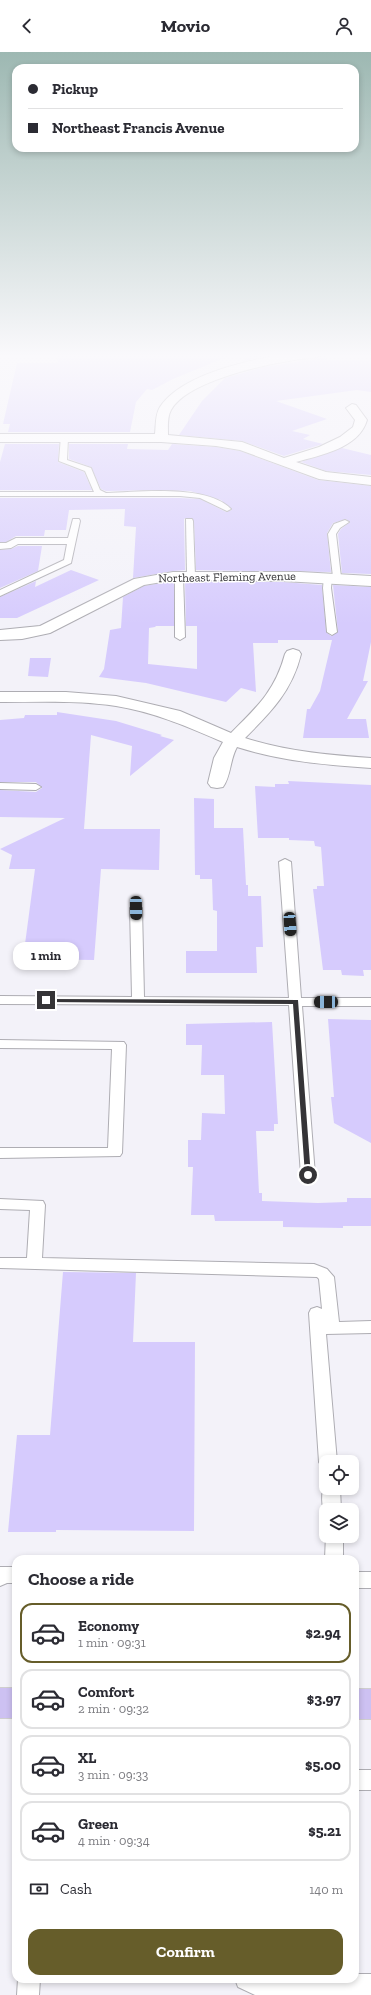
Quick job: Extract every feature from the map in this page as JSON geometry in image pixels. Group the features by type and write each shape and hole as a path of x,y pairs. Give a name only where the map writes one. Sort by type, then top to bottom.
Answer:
{"highway":[{"path":"0,1703 12,1703"},
{"path":"359,1704 371,1704"}],"street":[{"path":"227,444 242,446 324,476 371,481"},
{"path":"283,462 335,444"},
{"name":"Northeast Fleming Avenue","path":"0,635 22,634 44,630 139,582 154,578 185,576 332,577 371,581"},
{"path":"217,783 225,752 233,740 260,714 279,690 290,666 293,654"},
{"path":"0,697 66,697 116,701 174,715 233,740 267,751 313,759 371,763"}],"lane":[{"path":"64,444 63,461 88,470 97,492 105,496"},
{"path":"0,494 105,496 180,494 202,496 227,509"},
{"path":"0,593 68,561 76,521"},
{"path":"180,637 189,521"},
{"path":"332,632 327,588 332,577 336,557 332,534 337,526 345,522"},
{"path":"0,546 8,546 16,541 72,541"},
{"path":"0,786 36,787"},
{"path":"285,862 308,1175"},
{"path":"136,908 138,1001"},
{"path":"0,1000 371,1002"},
{"path":"0,1044 119,1044 115,1153 0,1153"},
{"path":"0,1204 38,1205 34,1263"},
{"path":"0,1263 314,1270 322,1273 326,1277 322,1323 328,1455"},
{"path":"322,1323 371,1327"},
{"path":"334,1543 334,1555"},
{"path":"0,1578 0,1575 12,1575"},
{"path":"359,1580 371,1580"},
{"path":"359,1780 371,1780"},
{"path":"28,1995 29,1983"},
{"path":"254,1983 262,1987 304,1983"},
{"path":"333,1983 371,1985"}],"building":[{"path":"5,444 59,444 58,462 84,472 92,490 0,490 0,462"},
{"path":"69,444 128,444 127,449 168,450 172,444 216,447 240,451 318,480 371,486 371,574 342,573 338,534 341,529 350,522 346,519 333,523 327,533 331,572 196,570 194,521 192,518 186,518 184,519 185,570 133,578 136,527 124,526 125,509 69,510 66,530 45,530 44,536 16,536 6,542 0,542 0,498 200,499 226,512 232,510 221,500 190,491 106,491 101,489 91,467 69,459"},
{"path":"249,444 323,444 284,456"},
{"path":"342,448 371,455 371,475 326,471 301,462"},
{"path":"18,546 42,546 38,571 0,588 0,550 11,549"},
{"path":"71,570 99,580 17,618 0,618 0,597 36,581 35,587"},
{"path":"185,582 283,582 322,585 326,632 331,636 338,632 333,585 371,587 371,642 363,681 368,681 347,719 366,719 369,738 303,738 307,709 310,709 320,691 332,640 278,640 278,643 253,643 256,692 241,688 226,702 146,683 99,677 104,669 110,630 121,628 123,597 144,586 162,583 174,583 174,626 156,626 149,628 148,664 197,669 197,626 186,626"},
{"path":"30,658 51,658 48,677 28,676"},
{"path":"57,712 116,721 174,740 130,776 132,746 91,735 84,829 160,829 159,870 101,869 94,960 23,959 35,869 9,869 12,855 0,849 65,818 0,817 0,790 36,792 42,788 36,782 0,782 0,720 24,718 25,715 57,715"},
{"path":"288,781 371,785 371,970 363,970 364,976 342,975 341,970 323,970 313,889 317,889 317,886 324,886 321,847 315,846 314,841 289,840 289,838 258,838 255,786 275,787 275,784 289,784"},
{"path":"194,798 214,799 214,828 243,828 248,896 261,896 263,947 256,947 257,973 186,973 186,951 217,951 217,911 213,910 212,879 200,879 200,875 195,875"},
{"path":"328,1019 371,1020 371,1143 334,1123 331,1097 334,1097"},
{"path":"272,1022 278,1124 274,1124 274,1131 256,1131 259,1193 262,1193 262,1201 318,1203 347,1202 347,1198 371,1198 371,1226 343,1226 343,1228 283,1227 283,1221 215,1221 214,1215 191,1215 193,1167 188,1167 188,1140 201,1140 202,1113 225,1114 224,1075 201,1075 202,1045 186,1045 186,1024"},
{"path":"63,1272 136,1273 133,1342 195,1342 194,1531 56,1530 56,1532 8,1532 17,1435 50,1435"}],"route":[{"path":"46,1000 296,1002 308,1175"}]}
